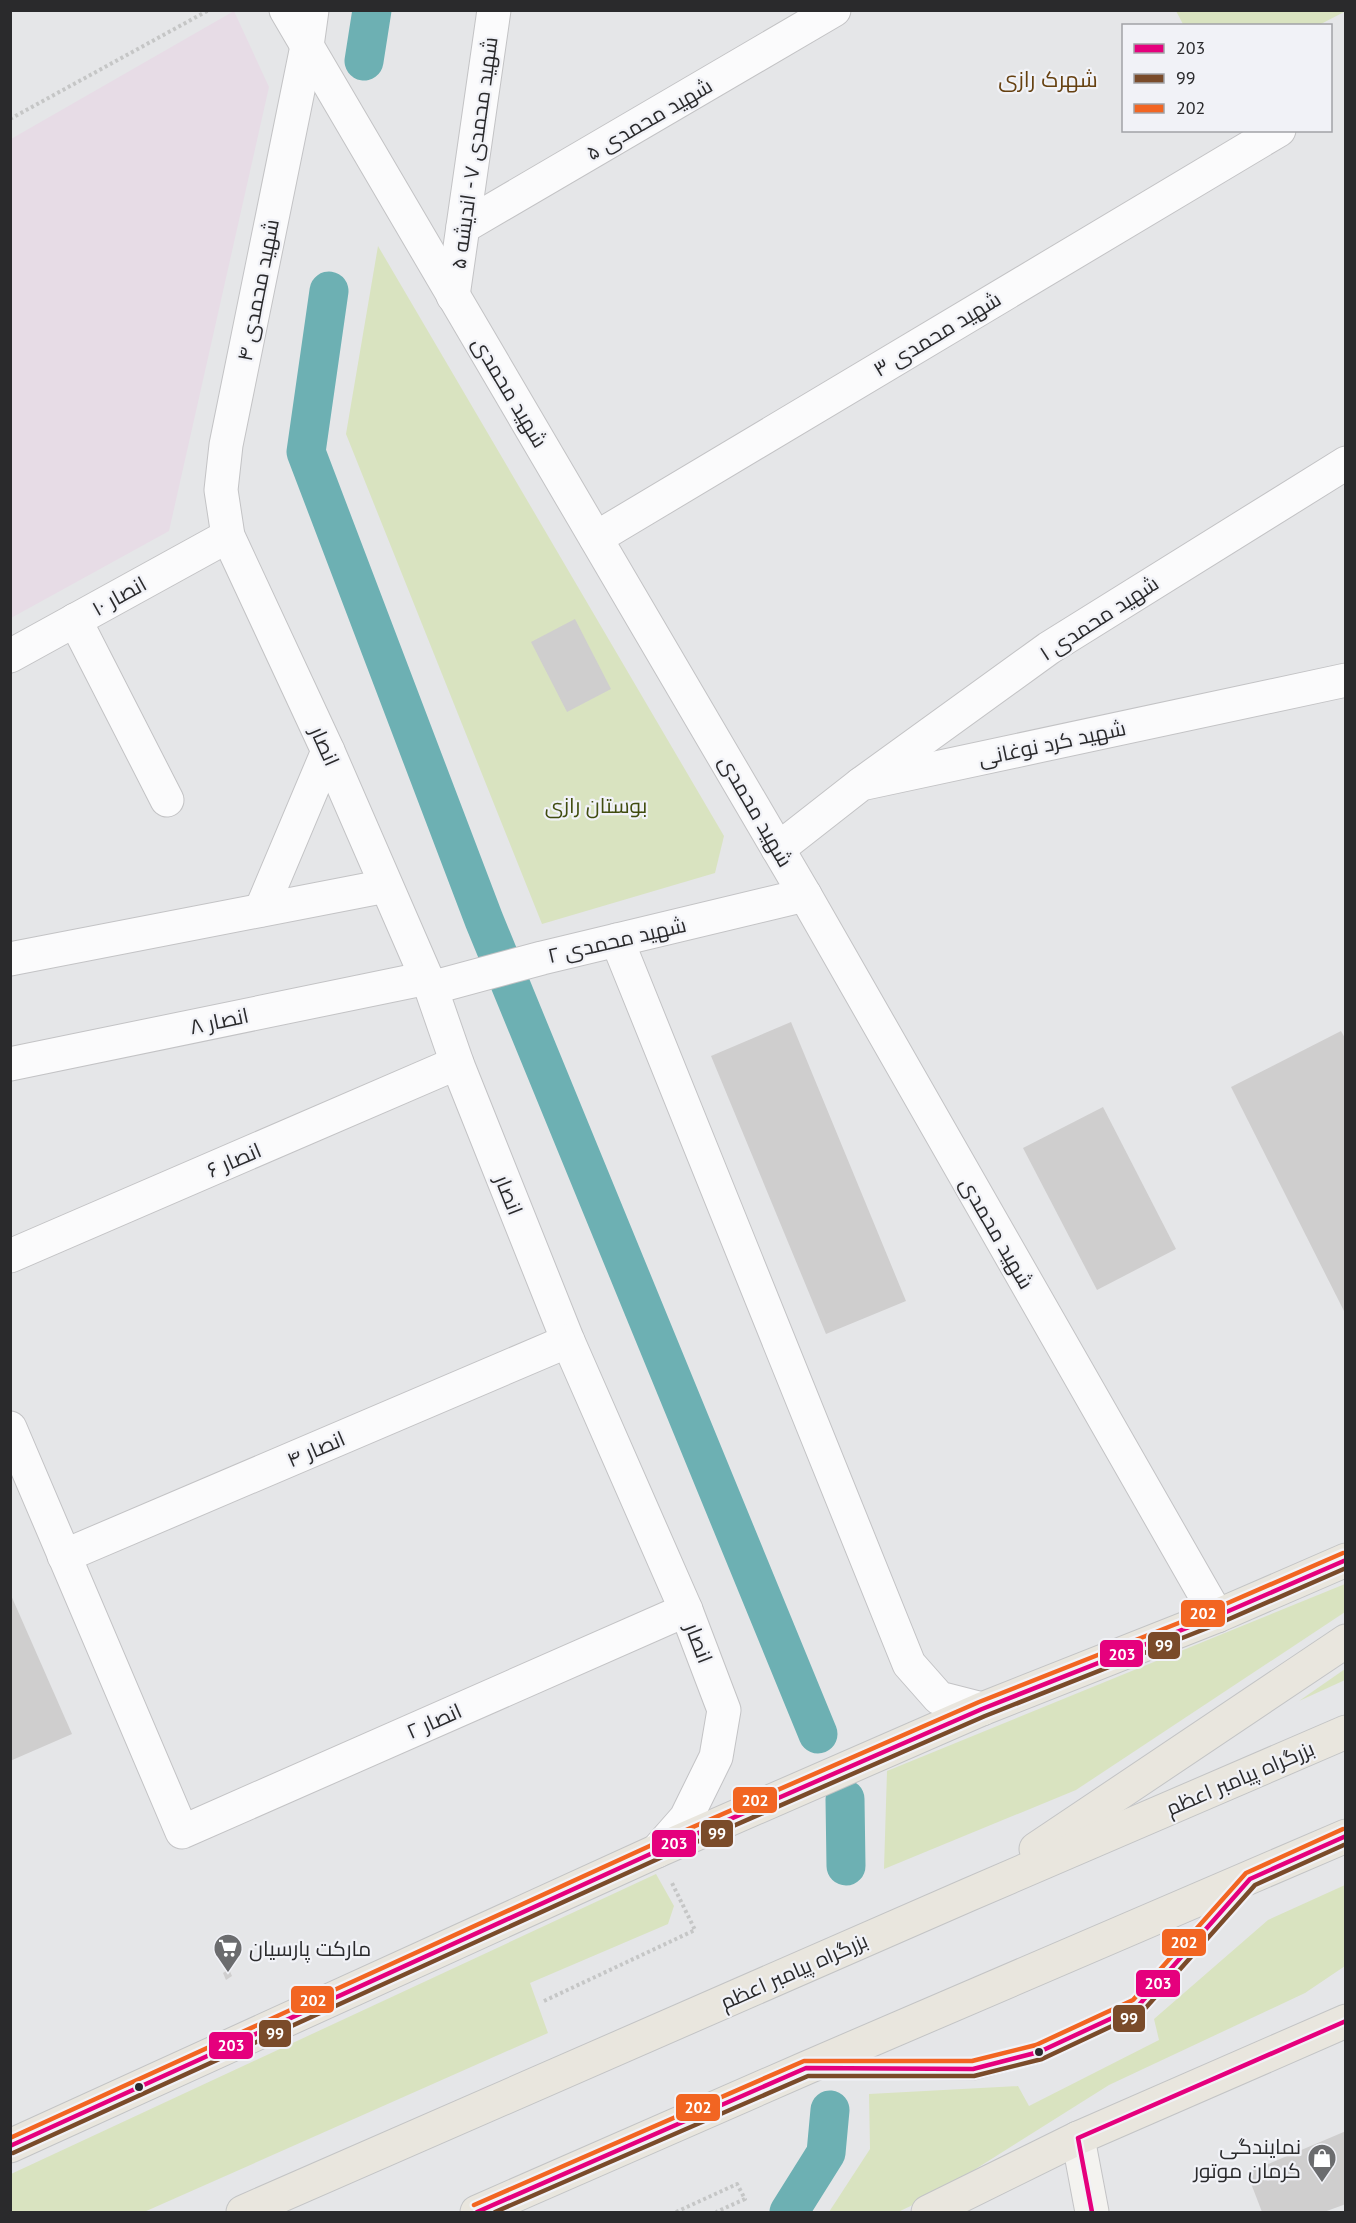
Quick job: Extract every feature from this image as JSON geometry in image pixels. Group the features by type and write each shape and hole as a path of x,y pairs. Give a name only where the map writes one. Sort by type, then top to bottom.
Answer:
{"highway":[{"path":"10,2146 657,1851 982,1709 1217,1616 1346,1560"},
{"path":"968,1895 1346,1641"},
{"name":"بزرگراه پیامبر اعظم","path":"243,2212 1346,1732"},
{"path":"477,2212 1346,1836"},
{"path":"928,2212 1078,2138 1337,2022"}],"main road":[{"path":"1078,2138 1092,2212"}],"street":[{"name":"شهید محمدی","path":"286,10 805,895 1217,1616"},
{"name":"شهید محمدی ۴","path":"228,536 221,490 226,445 307,46 312,10"},
{"name":"شهید محمدی ۷ - اندیشه ۵","path":"453,296 494,10"},
{"name":"شهید محمدی ۵","path":"463,227 834,10"},
{"name":"شهید محمدی ۳","path":"596,538 1276,132"},
{"name":"شهید محمدی ۱","path":"861,784 1049,648 1346,463"},
{"name":"انصار ۱۰","path":"10,656 228,536"},
{"name":"انصار","path":"228,536 328,751 429,983 457,1063 568,1341 686,1610 724,1710 716,1756 686,1818 657,1851"},
{"path":"75,620 167,800"},
{"name":"شهید کرد نوغانی","path":"778,849 861,784 1346,680"},
{"path":"261,910 328,751"},
{"path":"10,959 386,886"},
{"name":"شهید محمدی ۲","path":"429,983 474,976 805,895"},
{"path":"617,940 909,1664 939,1698 982,1709"},
{"name":"انصار ۸","path":"10,1064 429,983"},
{"name":"انصار ۶","path":"10,1256 457,1063"},
{"name":"انصار ۴","path":"64,1556 568,1341"},
{"path":"10,1428 64,1556"},
{"name":"انصار ۲","path":"64,1556 182,1832 686,1610"}],"lane":[{"path":"806,2068 974,2069 1040,2052 1138,2006 1250,1879"}],"path":[{"path":"11,117 209,10"},
{"path":"544,2001 695,1930 657,1851"},
{"path":"676,2212 737,2184 745,2199 716,2212"}],"shaded area":[{"path":"234,11 269,87 169,531 11,618 11,139"}],"green space":[{"path":"1176,11 1346,11 1321,24 1183,24"},
{"name":"بوستان رازی","path":"378,246 724,836 715,873 542,924 346,434"},
{"path":"1345,1584 1345,1612 1076,1790 884,1869 887,1771"},
{"path":"1345,1669 1345,1680 1299,1701"},
{"path":"656,1874 674,1906 668,1924 530,1983 548,2033 144,2212 11,2212 11,2174"},
{"path":"1345,1885 1345,1966 1305,1993 1109,2085 936,2194 898,2212 829,2212 870,2149 869,2094 1018,2086 1029,2106 1159,2040 1154,2019 1268,1920"}],"building":[{"path":"575,619 611,689 567,712 531,642"},
{"path":"791,1022 906,1301 826,1334 711,1056"},
{"path":"1341,1031 1346,1040 1346,1315 1231,1087"},
{"path":"1103,1107 1176,1249 1097,1290 1023,1148"},
{"path":"10,1593 72,1734 10,1761"},
{"name":"مارکت پارسیان","path":"229,1969 232,1976 226,1980 223,1973"},
{"path":"1346,2131 1346,2204 1324,2212 1262,2212 1247,2173"}],"waterway":[{"path":"364,61 372,10"},
{"path":"329,291 306,452 484,920 818,1734"},
{"path":"845,1799 846,1866"},
{"path":"789,2212 826,2153 830,2110"}],"transit line":[{"name":"202","path":"10,2138 654,1844 979,1702 1214,1609 1343,1553"},
{"name":"203","path":"10,2146 657,1851 982,1709 1217,1616 1346,1560"},
{"name":"99","path":"13,2153 660,1858 985,1716 1220,1623 1346,1568"},
{"name":"202","path":"474,2205 804,2061 972,2061 1036,2045 1133,2000 1246,1873 1343,1829"},
{"name":"203","path":"477,2212 806,2068 973,2069 1039,2052 1138,2006 1250,1879 1346,1836"},
{"name":"99","path":"495,2212 808,2076 974,2076 1042,2059 1142,2012 1255,1885 1346,1844"},
{"name":"203","path":"1092,2212 1078,2138 1346,2021"}],"place":[{"name":"مارکت پارسیان","path":"228,1974"},
{"name":"نمایندگی کرمان موتور","path":"1322,2184"}],"district":[{"name":"شهرک رازی","path":"1048,79"}]}
